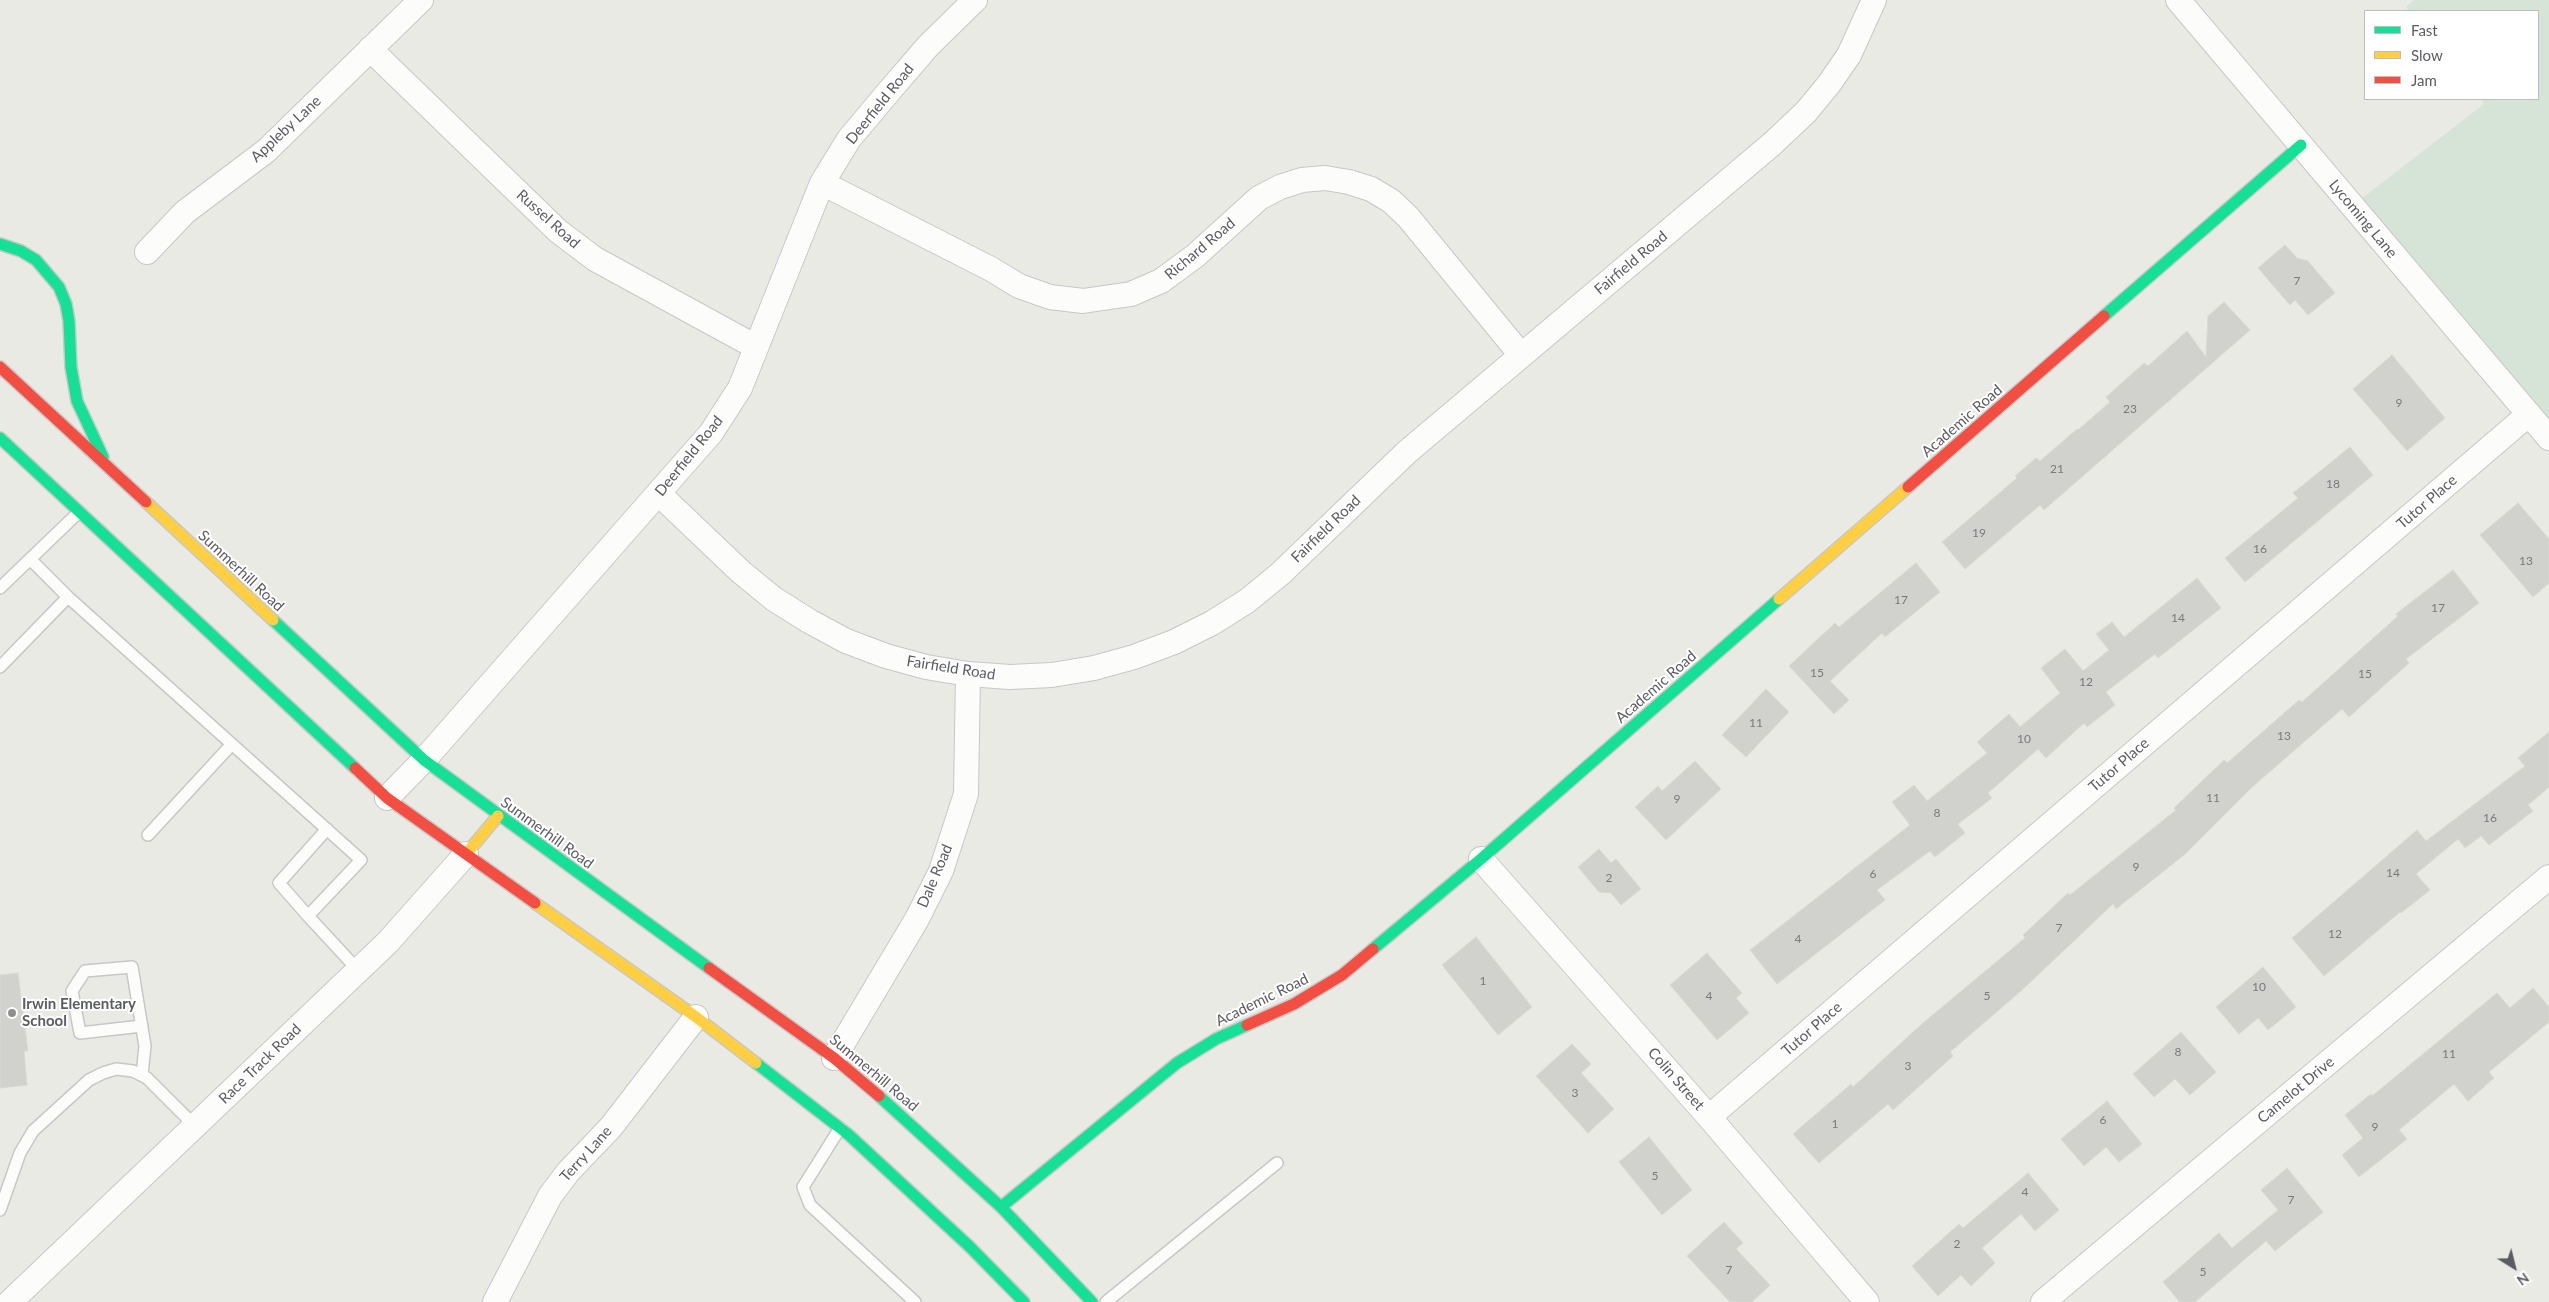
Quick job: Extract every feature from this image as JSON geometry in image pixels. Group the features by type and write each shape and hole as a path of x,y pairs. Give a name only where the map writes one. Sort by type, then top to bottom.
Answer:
{"street":[{"name":"Appleby Lane","path":"147,252 185,212 266,151 421,0"},
{"name":"Deerfield Road","path":"387,798 424,760 711,433 740,388 822,183 850,139 885,96 928,46 975,0"},
{"name":"Fairfield Road","path":"659,494 741,572 774,599 809,622 846,641 886,656 926,667 968,674 1010,677 1094,668 1134,657 1174,642 1212,623 1247,601 1280,574 1407,452 1764,151 1806,112 1829,84 1848,55 1874,0"},
{"name":"Lycoming Lane","path":"2178,0 2549,438"},
{"name":"Russel Road","path":"370,49 558,231 595,259 756,347"},
{"name":"Academic Road","path":"1001,1206 1177,1063 1216,1039 1294,1004 1342,975 1481,859 2301,145"},
{"name":"Richard Road","path":"822,183 991,269 1019,286 1050,297 1083,301 1131,294 1161,281 1182,267 1259,198 1280,187 1302,180 1326,178 1348,182 1371,189 1390,201 1408,217 1522,355"},
{"path":"0,244 21,251 36,260 49,272 59,287 66,304 69,321 71,367 77,401 109,470"},
{"name":"Summerhill Road","path":"0,367 424,760 498,816 834,1058 911,1123 1001,1206 1092,1302"},
{"name":"Tutor Place","path":"1709,1117 2529,414"},
{"path":"0,438 387,798 696,1017 840,1128 970,1246 1024,1302"},
{"name":"Dale Road","path":"834,1058 917,919 941,871 966,794 968,674"},
{"name":"Race Track Road","path":"10,1302 388,942 498,816"},
{"name":"Colin Street","path":"1481,859 1709,1117 1867,1302"},
{"name":"Camelot Drive","path":"2043,1302 2549,877"},
{"name":"Terry Lane","path":"495,1302 550,1196 568,1172 611,1127 696,1017"}],"lane":[{"path":"0,588 79,512"},
{"path":"30,559 68,597 361,860 308,916"},
{"path":"0,667 68,597"},
{"path":"148,835 232,744"},
{"path":"327,829 279,883 358,970"},
{"path":"142,1026 80,1033 72,991 85,971 132,968 142,1026 145,1046 142,1075"},
{"path":"0,1210 20,1153 34,1131 89,1080 103,1073 116,1069 133,1071 142,1075 162,1091 195,1126"},
{"path":"840,1128 803,1187 810,1204 915,1302"},
{"path":"1106,1302 1277,1163"}],"green space":[{"path":"2414,0 2549,0 2549,438 2352,206 2484,104 2482,100 2539,100 2539,10 2408,10 2406,7"}],"building":[{"path":"2285,245 2297,258 2308,261 2335,293 2308,315 2295,300 2290,305 2258,268"},
{"path":"2224,302 2250,330 2044,510 2040,505 1965,569 1942,542 2017,478 2015,476 2036,458 2040,461 2078,430 2110,402 2106,397 2144,363 2148,366 2187,331 2206,357 2208,316"},
{"path":"2392,355 2445,418 2407,451 2353,389"},
{"path":"2350,447 2373,475 2245,582 2225,558 2298,498 2293,493"},
{"path":"2518,503 2549,539 2549,583 2533,597 2480,535"},
{"path":"1916,563 1940,592 1885,637 1882,633 1830,681 1849,700 1834,714 1789,666 1835,623 1839,627"},
{"path":"2453,570 2479,603 2406,659 2409,663 2349,717 2342,709 2251,788 2184,855 2116,909 2113,904 2021,991 1950,1052 1953,1056 1893,1110 1888,1104 1819,1163 1793,1134 1851,1084 1853,1087 1923,1023 2025,938 2023,935 2068,893 2070,895 2176,810 2174,808 2224,760 2227,763 2299,700 2302,702 2398,616 2396,614"},
{"path":"2197,578 2221,608 2158,658 2155,654 2106,692 2115,705 2087,727 2084,723 2046,758 2038,749 1988,793 1992,798 1958,824 1965,833 1935,857 1930,851 1877,890 1885,900 1777,984 1750,950 1910,825 1892,802 1914,785 1927,801 1987,753 1977,742 2009,714 2020,727 2060,693 2041,668 2065,649 2083,671 2109,650 2096,634 2112,622 2124,637"},
{"path":"1766,689 1789,712 1746,757 1722,735"},
{"path":"2549,732 2549,787 2528,805 2533,811 2489,845 2481,836 2465,848 2458,839 2416,874 2430,890 2400,912 2324,976 2292,938 2417,830 2426,841 2525,766 2518,758"},
{"path":"1695,761 1721,789 1666,840 1635,807 1658,786 1662,791"},
{"path":"1599,849 1611,863 1616,859 1641,889 1621,905 1611,893 1599,892 1578,867"},
{"path":"1476,937 1532,1007 1498,1035 1442,965"},
{"path":"1707,953 1742,993 1736,998 1749,1013 1717,1040 1670,985"},
{"path":"2263,967 2296,1007 2268,1030 2258,1018 2239,1034 2216,1007"},
{"name":"Irwin Elementary School","path":"18,973 28,1051 24,1051 27,1085 0,1088 0,975"},
{"path":"2533,988 2549,1007 2549,1022 2489,1072 2494,1078 2468,1101 2454,1084 2399,1130 2407,1139 2359,1177 2342,1155 2363,1138 2345,1115 2371,1094 2372,1096 2497,993 2510,1008"},
{"path":"2181,1032 2216,1072 2190,1095 2175,1079 2154,1097 2133,1074"},
{"path":"1572,1044 1591,1064 1581,1073 1614,1109 1588,1133 1536,1076"},
{"path":"2107,1101 2142,1144 2119,1162 2106,1147 2084,1166 2061,1139"},
{"path":"1649,1137 1692,1190 1662,1215 1619,1162"},
{"path":"2287,1168 2323,1212 2275,1251 2266,1241 2195,1302 2180,1302 2163,1282 2219,1233 2232,1248 2278,1210 2261,1190"},
{"path":"2028,1173 2059,1210 2035,1231 2021,1214 1982,1248 1995,1263 1971,1286 1961,1275 1938,1296 1912,1266 1959,1224 1963,1228"},
{"path":"1724,1222 1743,1243 1736,1249 1770,1285 1752,1302 1730,1302 1687,1256"}],"traffic: fast":[{"path":"2104,316 2301,145"},
{"path":"0,244 21,251 36,260 59,287 66,304 69,321 71,367 77,401 103,457"},
{"path":"0,438 355,768"},
{"path":"1373,949 1481,859 1779,599"},
{"path":"273,620 424,760 709,968"},
{"path":"1001,1207 1177,1063 1216,1039 1247,1025"},
{"path":"756,1063 849,1135 970,1247 1024,1302"},
{"path":"879,1096 1001,1207 1092,1302"}],"traffic: slow":[{"path":"1779,599 1908,487"},
{"path":"146,502 273,620"},
{"path":"466,854 498,816"},
{"path":"535,903 696,1017 756,1063"}],"traffic: jam":[{"path":"1908,487 2104,316"},
{"path":"0,367 146,502"},
{"path":"355,768 387,798 535,903"},
{"path":"1247,1025 1294,1004 1342,975 1373,949"},
{"path":"709,968 834,1058 879,1096"}],"place":[{"name":"Irwin Elementary School","path":"12,1013"}]}
